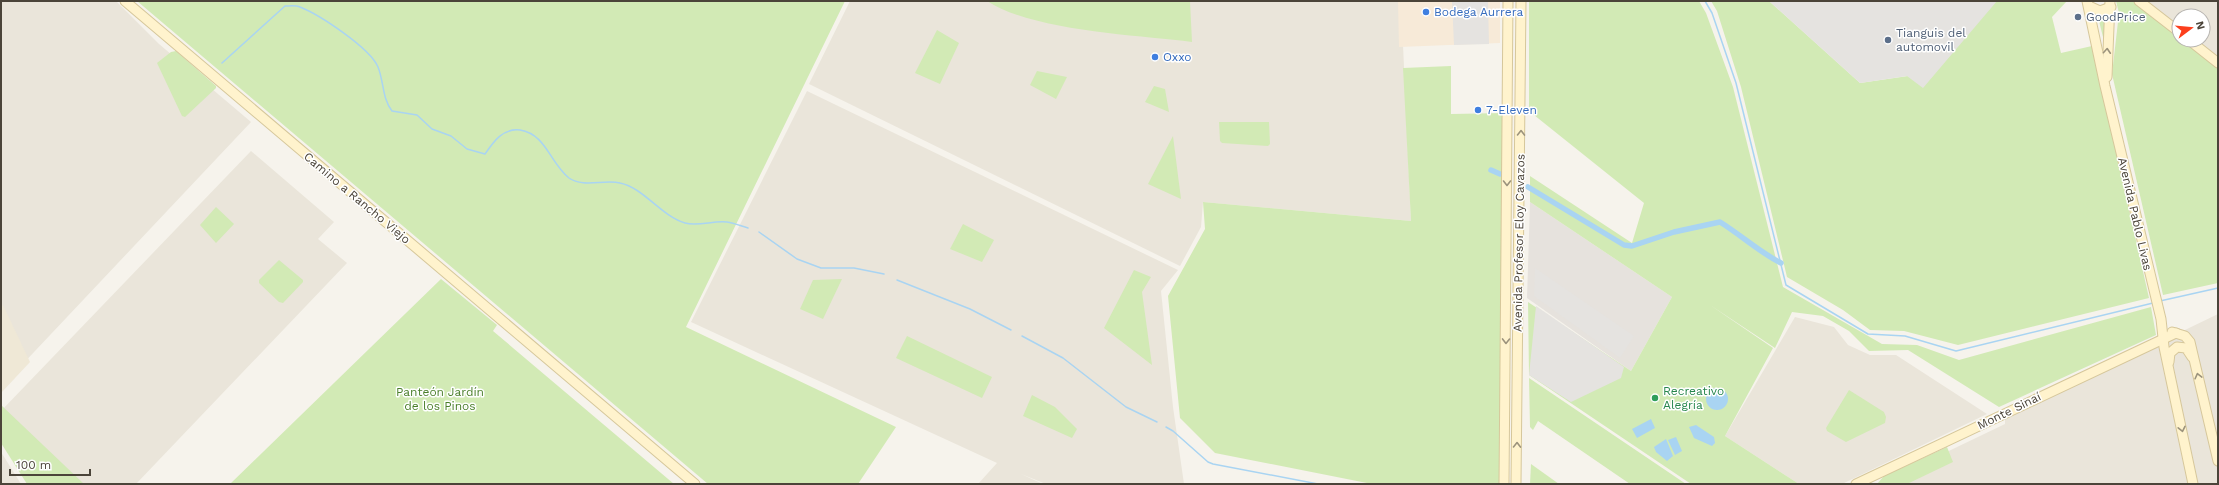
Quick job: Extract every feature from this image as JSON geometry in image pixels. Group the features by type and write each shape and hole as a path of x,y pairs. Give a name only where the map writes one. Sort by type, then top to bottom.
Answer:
{"main road":[{"name":"Camino a Rancho Viejo","path":"125,1 695,484"},
{"name":"Avenida Profesor Eloy Cavazos","path":"1504,484 1507,297 1508,1"},
{"name":"Avenida Profesor Eloy Cavazos","path":"1516,484 1519,315 1521,1"},
{"path":"2139,1 2171,26"},
{"path":"2088,3 2100,11 2110,4"},
{"name":"Avenida Pablo Livas","path":"2088,3 2109,104 2161,322 2168,366 2194,484"},
{"name":"Avenida Pablo Livas","path":"2109,104 2107,62 2110,4"},
{"path":"1520,73 1517,63 1509,54 1519,44 1521,37"},
{"path":"2199,48 2218,63"},
{"path":"1507,297 1511,315 1514,317 1519,315"},
{"path":"2161,322 2169,331 2188,339 2218,462"},
{"path":"1506,325 1514,327 1518,344"},
{"name":"Monte Sinaí","path":"1856,484 2176,333"},
{"path":"2168,366 2170,353 2177,347 2186,348 2194,362"}],"shaded area":[{"path":"1,1 116,1 159,44 251,122 1,387"},
{"path":"850,1 1401,1 1411,221 1203,202 1201,227 1180,266 809,84"},
{"path":"1398,1 1500,1 1500,43 1399,47"},
{"path":"1452,1 1488,1 1489,44 1454,45"},
{"name":"Tianguis del automovil","path":"1769,1 1997,1 1923,88 1907,76 1860,83"},
{"path":"2145,1 2218,1 2218,60 2203,48 2211,48 2211,8 2171,8 2171,22"},
{"path":"807,91 1178,270 1161,291 1173,407 1184,484 1046,484 1021,474 1043,484 978,484 997,463 691,322"},
{"path":"251,151 334,222 318,239 347,263 136,484 31,484 1,411"},
{"path":"1530,202 1672,297 1631,371 1527,298"},
{"path":"1535,268 1634,336 1620,358 1534,296"},
{"path":"3,305 30,362 1,393 1,307"},
{"path":"1536,306 1624,367 1621,378 1571,402 1529,375"},
{"path":"2218,314 2218,484 1880,484 2005,424 2005,417"},
{"path":"1795,317 1834,327 1848,345 1870,355 1896,355 1987,414 1842,484 1799,484 1725,436"},
{"path":"1,452 21,484 1,484"}],"green space":[{"path":"137,1 845,1 686,327 896,427 858,484 708,484"},
{"path":"987,1 1190,1 1192,42 1115,34 1057,25 1031,19 1007,11"},
{"path":"1529,1 1699,1 1706,13 1733,87 1783,287 1882,344 1917,345 1959,360 2151,307 2156,335 1999,407 1908,350 1869,351 1849,331 1823,316 1792,312 1775,348 1710,305 1773,348 1725,436 1799,484 1691,484 1529,375 1528,302 1631,371 1672,297 1530,202 1530,176 1632,243 1644,203 1529,111"},
{"path":"1711,1 1769,1 1860,83 1908,76 1996,1 2067,1 2052,17 2061,53 2092,46 2149,298 1958,345 1904,331 1870,330 1843,310 1787,277 1741,87 1717,11"},
{"path":"2116,1 2134,1 2171,30 2171,48 2194,48 2218,67 2218,283 2163,295 2112,74 2119,13"},
{"path":"2097,13 2106,13 2106,49"},
{"path":"937,30 959,43 940,84 915,73"},
{"path":"176,51 216,86 216,88 185,117 182,116 157,63 171,52"},
{"path":"1451,66 1451,114 1504,113 1499,484 1372,484 1215,453 1180,418 1168,296 1205,229 1203,202 1411,221 1403,68"},
{"path":"1037,71 1067,77 1056,99 1030,85"},
{"path":"1154,86 1165,89 1169,112 1145,102"},
{"path":"1219,122 1269,122 1270,144 1268,146 1222,143 1220,141"},
{"path":"1173,136 1181,199 1148,184"},
{"path":"216,207 234,224 216,243 200,225"},
{"path":"963,224 994,240 982,262 950,249"},
{"path":"279,260 303,280 303,282 283,303 279,302 259,283 259,280"},
{"path":"1134,270 1151,277 1142,292 1152,365 1104,328"},
{"name":"Panteón Jardín de los Pinos","path":"441,279 497,325 493,331 674,484 230,484"},
{"path":"842,279 823,319 800,309 813,280"},
{"path":"907,336 992,377 982,398 896,358"},
{"path":"1529,378 1686,484 1630,484 1538,421 1533,430 1530,427"},
{"path":"1849,390 1884,412 1886,417 1885,423 1846,442 1827,431 1826,428"},
{"path":"1032,395 1055,407 1077,429 1072,438 1023,416"},
{"path":"1,405 84,484 27,484 1,443"},
{"path":"1947,447 1953,462 1907,484 1877,484 1884,476"},
{"path":"1531,464 1559,484 1530,484"}],"water":[{"path":"1717,388 1721,389 1727,395 1727,403 1721,409 1717,410 1713,409 1707,403 1706,399 1707,395 1713,389"},
{"path":"1651,419 1655,428 1637,438 1632,429"},
{"path":"1696,425 1714,437 1715,443 1712,446 1694,438 1689,427"},
{"path":"1676,437 1682,451 1675,455 1668,440"},
{"path":"1666,439 1673,456 1667,461 1656,452 1654,447"}],"waterway":[{"path":"1705,1 1712,13 1736,83 1786,285 1868,334 1905,336 1956,351 2153,303"},
{"path":"222,63 285,6 298,6 320,17 344,33 373,59 380,73 386,101 392,111 417,115 432,129 451,136 467,149 485,154 492,144 504,133 520,130 536,137 563,172 575,181 587,183 614,182 629,186 637,190 668,214 685,223 695,224 727,222 748,228"},
{"path":"1491,170 1500,174"},
{"path":"1528,187 1624,245 1632,246 1674,232 1720,222 1765,254 1781,263"},
{"path":"759,232 797,259 821,268 854,268 884,274"},
{"path":"897,280 970,309 1011,330"},
{"path":"2160,301 2218,288"},
{"path":"1022,336 1063,358 1126,407 1157,422"},
{"path":"1166,427 1173,431 1208,462 1213,464 1318,484"}],"place":[{"name":"Bodega Aurrera","path":"1426,12"},
{"name":"GoodPrice","path":"2078,17"},
{"name":"Tianguis del automovil","path":"1888,40"},
{"name":"Oxxo","path":"1155,57"},
{"name":"7-Eleven","path":"1478,110"},
{"name":"Recreativo Alegría","path":"1655,398"}]}
